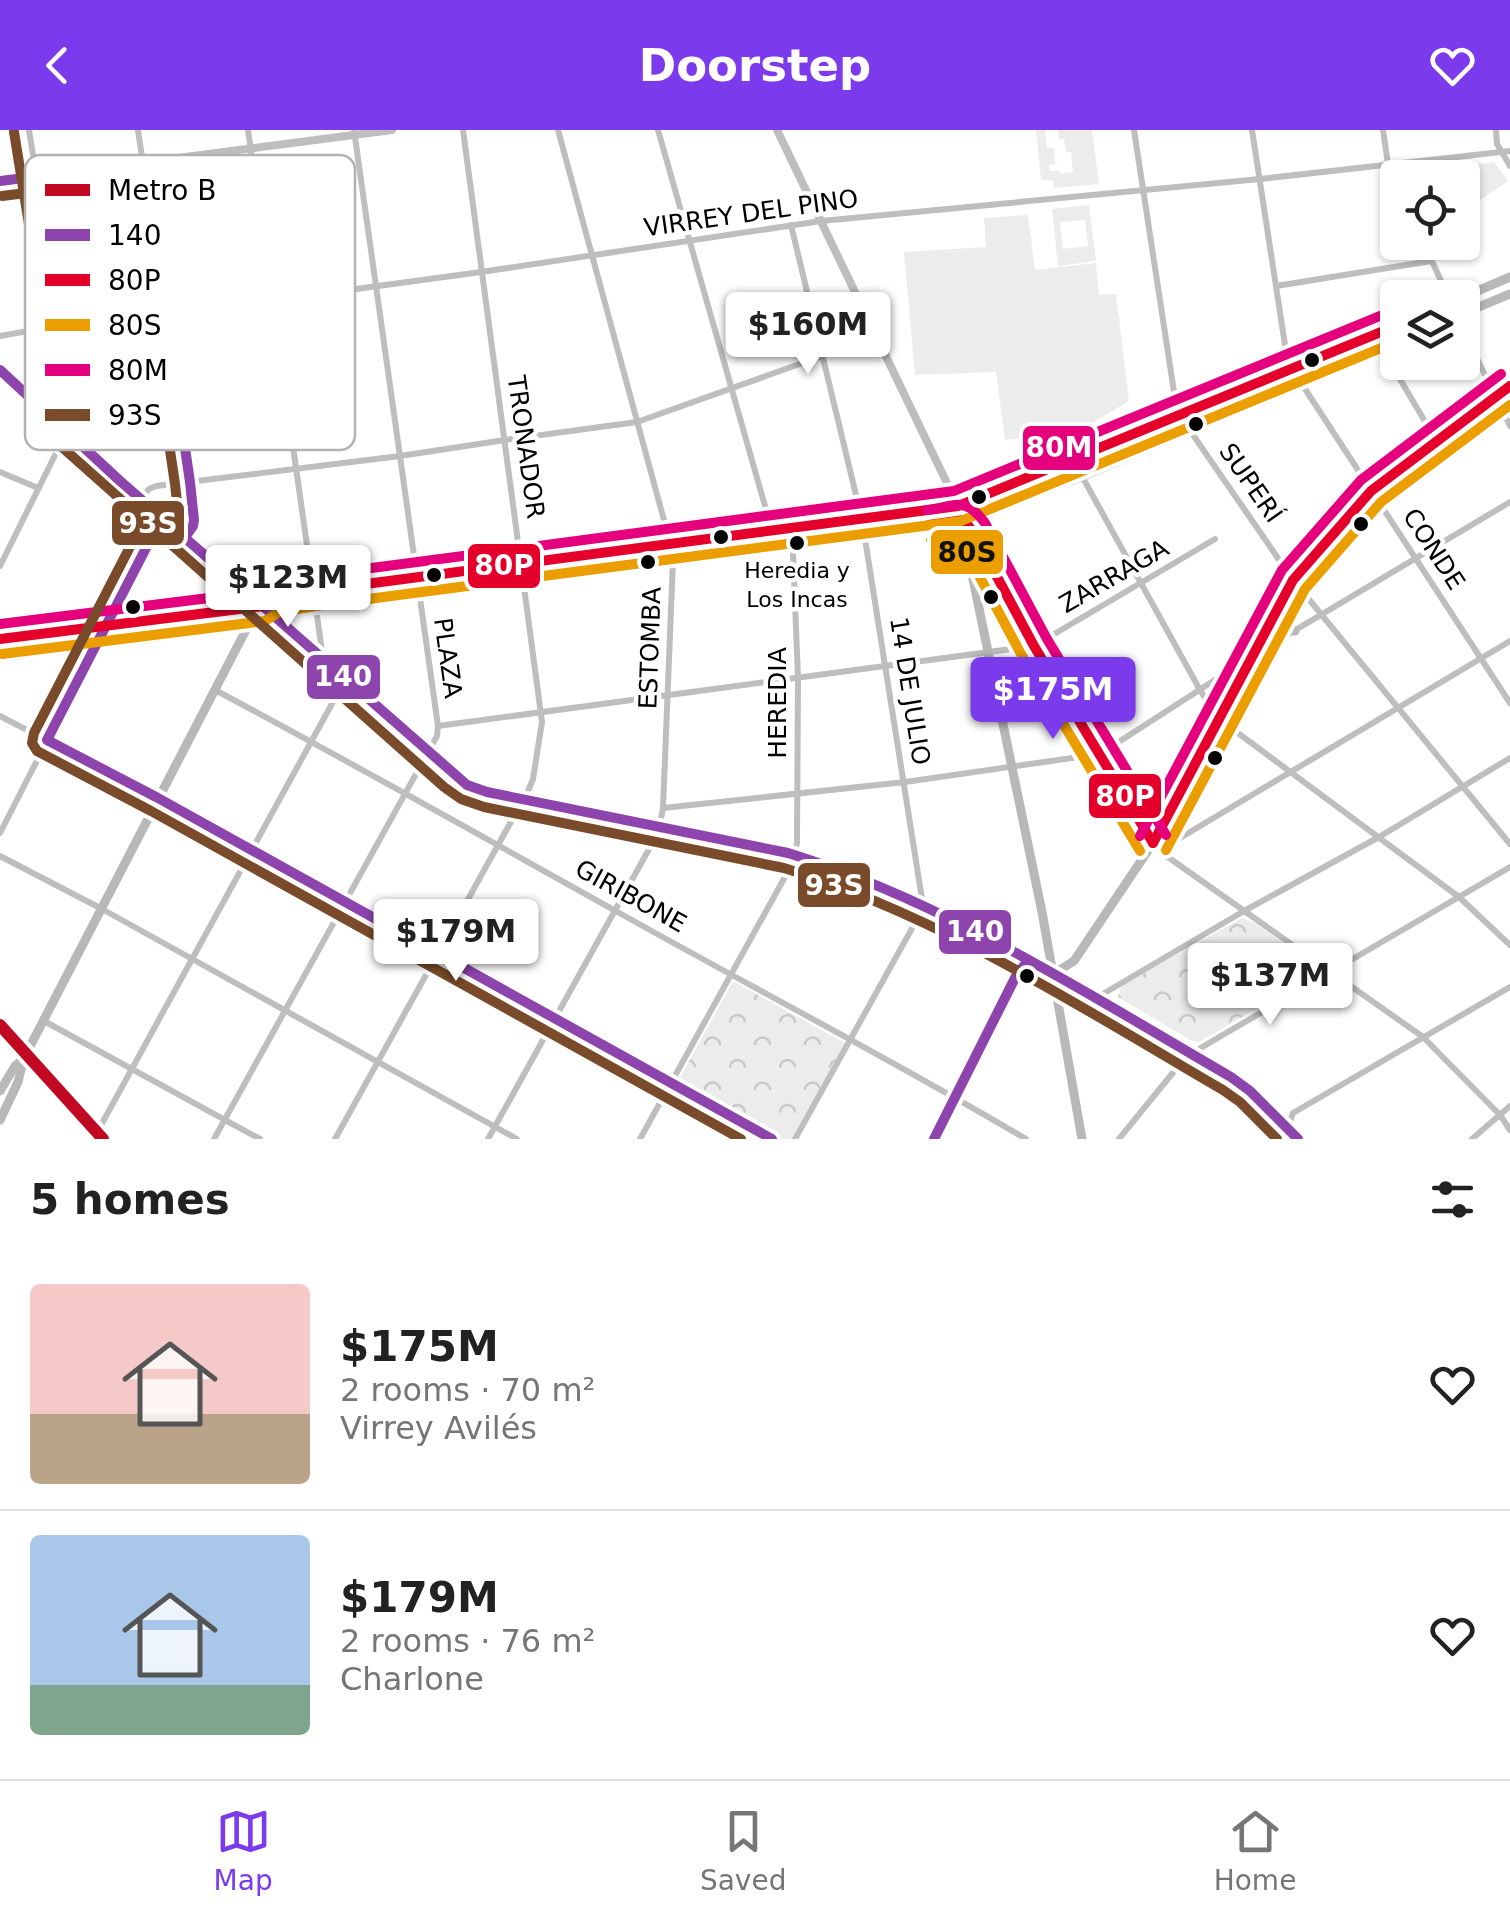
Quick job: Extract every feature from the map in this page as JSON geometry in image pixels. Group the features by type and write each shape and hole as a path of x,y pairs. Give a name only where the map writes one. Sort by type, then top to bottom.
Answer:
{"main road":[{"path":"1480,290 1510,277"},
{"path":"1480,306 1510,294"},
{"path":"0,1091 44,1021 249,624 272,598 958,506 1380,332"},
{"path":"0,639 263,606 286,611 964,520 1081,477 1380,350"},
{"path":"0,370 25,393"},
{"path":"1053,974 1074,961 1153,843 1294,580 1371,491 1510,386"},
{"path":"87,450 467,785 795,855 922,905 1096,998 1244,1085 1286,1134 1298,1139"},
{"path":"958,506 1013,766 1082,1139"},
{"path":"969,560 978,545"},
{"path":"1274,616 1282,628 1294,631"},
{"path":"934,1139 1017,974 1028,960"},
{"path":"0,1031 94,1138"},
{"path":"0,1120 24,1070 24,1058"}],"street":[{"path":"29,130 33,155"},
{"path":"138,130 142,155"},
{"path":"248,130 251,155"},
{"path":"207,155 392,130"},
{"name":"TRONADOR","path":"335,1139 524,798 532,779 542,712 463,130"},
{"name":"ESTOMBA","path":"488,1139 660,827 663,808 673,560 558,130"},
{"path":"658,130 769,520 789,546"},
{"path":"777,130 958,506"},
{"name":"SUPERÍ","path":"1134,130 1180,416 1294,580 1510,844"},
{"name":"CONDE","path":"1252,130 1287,358 1510,704"},
{"path":"1383,130 1387,160"},
{"path":"1496,130 1510,166"},
{"name":"PLAZA","path":"214,1139 437,736 355,132"},
{"name":"VIRREY DEL PINO","path":"1427,160 1505,152"},
{"name":"VIRREY DEL PINO","path":"355,289 821,221 1380,165"},
{"path":"0,182 25,179"},
{"name":"14 DE JULIO","path":"792,226 862,520 922,905"},
{"path":"1276,286 1431,261 1440,280"},
{"name":"VIRREY DEL PINO","path":"0,336 25,331"},
{"path":"141,498 156,486 638,422 822,356 874,333"},
{"path":"1374,335 1380,346"},
{"path":"1480,366 1510,426"},
{"path":"1401,380 1438,442"},
{"path":"0,566 58,450"},
{"path":"184,537 194,520 185,450"},
{"path":"292,450 324,660"},
{"path":"1072,460 1219,719 1459,897 1510,946"},
{"path":"0,472 38,488"},
{"path":"663,808 904,782 1100,754 1252,656 1510,502"},
{"path":"0,833 162,517"},
{"path":"964,520 1034,646 1153,843 1164,855 1423,1037 1510,1130"},
{"name":"ZARRAGA","path":"438,726 1034,646 1216,540"},
{"path":"0,542 10,546"},
{"name":"HEREDIA","path":"640,1139 795,855 798,678 793,552 789,546"},
{"path":"1153,843 1170,844 1510,642"},
{"path":"94,1138 345,679"},
{"name":"GIRIBONE","path":"214,690 1026,1139"},
{"path":"0,716 158,798 772,1139"},
{"path":"1096,998 1510,758"},
{"path":"0,856 517,1139"},
{"path":"1119,1139 1192,1054 1510,867"},
{"path":"794,1139 922,905"},
{"path":"1286,1134 1293,1112 1510,987"},
{"path":"44,1021 260,1139"},
{"path":"1472,1139 1510,1106"}],"green space":[{"path":"1036,130 1047,130 1047,148 1054,148 1058,163 1049,165 1050,171 1061,174 1073,172 1071,152 1066,152 1058,130 1092,130 1099,184 1054,188 1053,181 1041,179"},
{"path":"1494,162 1508,181 1480,200 1480,164"},
{"path":"1089,205 1096,261 1058,266 1052,209","holes":["1085,220 1088,246 1063,249 1060,222"]},
{"path":"1028,215 1035,270 1096,263 1099,295 1116,294 1129,401 1077,432 1005,440 996,372 915,375 904,252 986,247 984,218"},
{"path":"1287,377 1289,383 1190,421 1192,416"},
{"path":"1176,423 1179,429 1087,468 1084,462"},
{"path":"1067,469 1070,477 976,512 972,509 973,505"},
{"path":"661,549 660,557 540,574 536,571 538,567"},
{"path":"1242,918 1255,923 1313,965 1315,975 1199,1042 1118,997 1121,986"},
{"path":"733,981 845,1043 791,1139 781,1139 678,1081"}],"metro line":[{"name":"B","path":"0,1025 103,1139"}],"transit line":[{"name":"93S","path":"14,132 25,200"},
{"name":"140","path":"0,181 25,178"},
{"name":"93S","path":"2,196 25,193"},
{"name":"80M","path":"0,624 257,592 268,584 311,576 954,491 1380,316"},
{"name":"80P","path":"0,639 263,606 272,598 313,591 958,506 1380,332"},
{"name":"80S","path":"2,654 265,621 279,612 315,606 961,521 1380,348"},
{"name":"140","path":"0,370 25,393"},
{"name":"80M","path":"1140,836 1282,570 1361,480 1501,374"},
{"name":"80P","path":"1153,843 1293,580 1371,491 1510,386"},
{"name":"80S","path":"1166,850 1305,589 1381,502 1510,405"},
{"name":"93S","path":"65,450 461,799 484,807 784,868 899,911 1064,996 1223,1090 1277,1139"},
{"name":"140","path":"87,450 467,785 788,853 904,897 1016,953 1231,1077 1298,1139"},
{"name":"93S","path":"170,450 179,520 173,528"},
{"name":"140","path":"185,450 194,520 185,537"},
{"name":"80M","path":"927,510 966,506 985,523 1047,639 1166,835"},
{"name":"93S","path":"149,510 34,733 32,743 37,751 741,1139"},
{"name":"140","path":"162,517 47,740 772,1139"},
{"name":"80P","path":"929,525 964,520 973,532 1034,646 1153,843"},
{"name":"80S","path":"931,540 957,536 960,540 1021,654 1140,851"},
{"name":"140","path":"934,1139 1017,974 1028,961"}],"place":[{"name":"Heredia y Los Incas","path":"797,543"}]}
